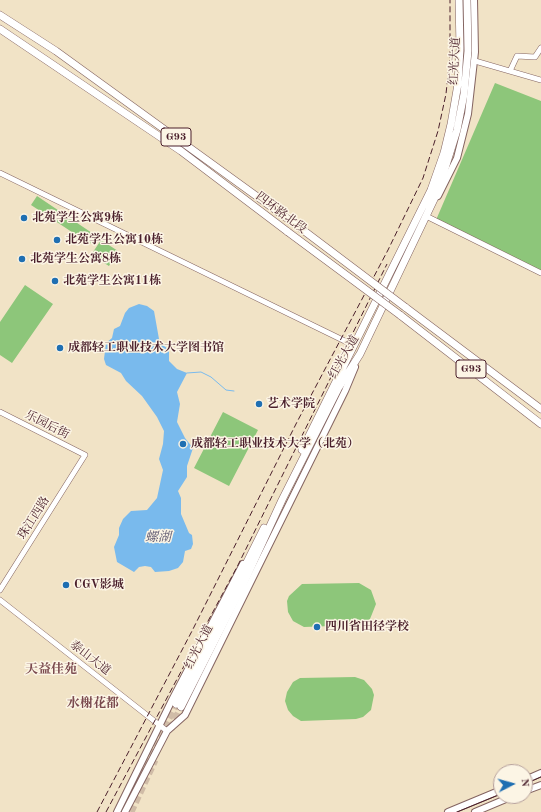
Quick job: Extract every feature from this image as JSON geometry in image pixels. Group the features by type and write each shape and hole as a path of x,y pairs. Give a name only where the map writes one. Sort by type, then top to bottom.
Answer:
{"highway":[{"name":"红光大道","path":"459,0 460,48 458,84 444,153 430,190 353,345 179,706 241,589 282,500 339,387 360,354 438,191 449,158 464,94 468,51 467,0"},
{"name":"四环路北段","path":"0,15 56,51 295,224 541,409"},
{"name":"四环路北段","path":"0,29 181,151 400,315 541,424"},
{"path":"252,578 267,533"}],"main road":[{"path":"427,214 443,188 457,158 470,108 475,60 474,0"},
{"path":"125,812 167,731 184,715 344,391 360,354"},
{"path":"116,812 236,575 259,539"},
{"path":"448,812 493,793"},
{"path":"475,812 494,804"}],"street":[{"path":"510,71 518,56 536,57 541,48"},
{"path":"475,60 541,80"},
{"path":"0,172 353,345"},
{"path":"427,214 541,274"},
{"name":"乐园后街","path":"0,412 85,455"},
{"name":"珠江西路","path":"0,590 85,455"},
{"name":"泰山大道","path":"0,600 167,731"}],"green space":[{"path":"495,83 541,101 541,271 436,220"},
{"path":"37,196 95,235 90,244 31,205"},
{"path":"101,240 118,251 109,266 91,255"},
{"path":"25,285 53,304 12,363 0,355 0,322"},
{"path":"223,412 258,430 229,486 194,468"},
{"path":"359,583 371,590 376,604 370,619 360,625 304,627 293,621 288,612 287,601 289,596 302,584"},
{"path":"355,677 364,680 372,689 374,695 371,710 363,717 356,719 301,721 293,716 288,710 285,701 287,692 293,682 300,678"}],"water":[{"name":"螺湖","path":"139,304 147,306 154,311 159,339 161,343 169,350 169,361 177,369 187,373 177,392 180,404 177,422 185,438 193,448 187,466 187,477 178,491 181,498 181,514 189,533 192,535 193,544 191,549 185,551 183,562 178,568 169,571 155,572 151,567 145,566 139,567 134,572 117,562 114,547 123,519 131,511 147,510 157,498 163,470 159,459 163,444 164,431 157,417 142,396 126,381 121,373 106,365 104,359 106,343 112,338 114,329 120,326 125,313 129,308"}],"waterway":[{"path":"187,373 201,372 211,377 226,390 234,391"}],"tunnel":[{"path":"122,812 176,704"},
{"path":"171,729 181,707"},
{"path":"131,812 155,760"}],"tram line":[{"path":"533,780 541,777"},
{"path":"457,812 493,797"}],"railway":[{"path":"97,812 192,631 297,422 388,250 423,178 438,131 446,94 450,56 450,0"},
{"path":"106,812 238,565 387,264"}],"place":[{"name":"北苑学生公寓9栋","path":"24,218"},
{"name":"北苑学生公寓10栋","path":"57,240"},
{"name":"北苑学生公寓8栋","path":"22,259"},
{"name":"北苑学生公寓11栋","path":"55,281"},
{"name":"成都轻工职业技术大学图书馆","path":"60,348"},
{"name":"艺术学院","path":"259,404"},
{"name":"成都轻工职业技术大学（北苑）","path":"183,444"},
{"name":"CGV影城","path":"66,585"},
{"name":"四川省田径学校","path":"317,627"}],"district":[{"name":"天益佳苑","path":"51,670"},
{"name":"水榭花都","path":"93,704"}]}
